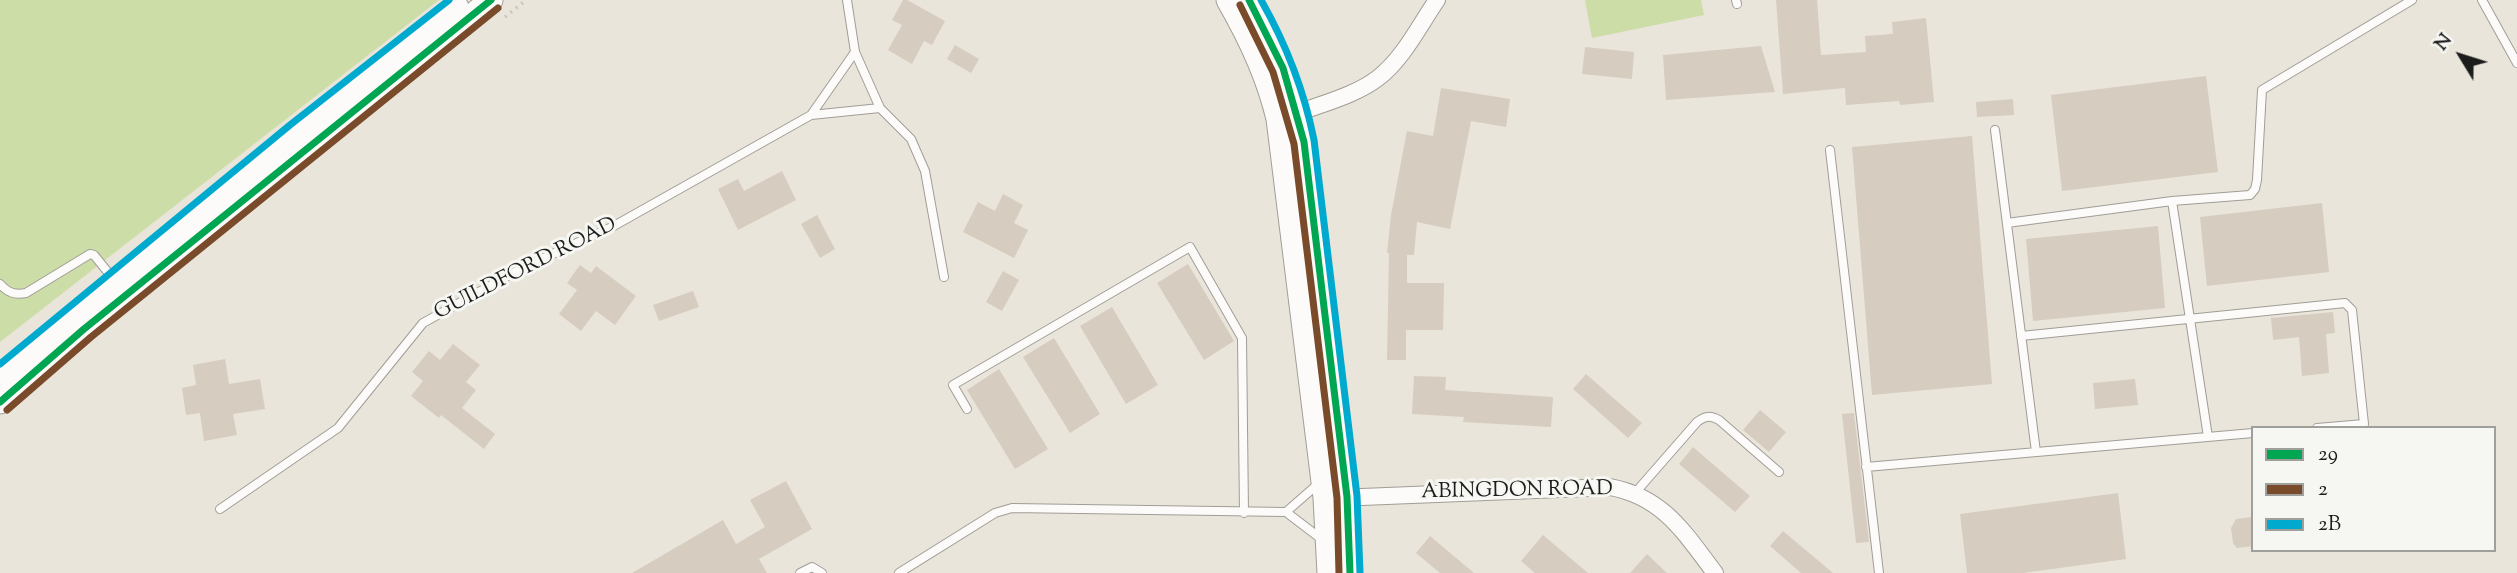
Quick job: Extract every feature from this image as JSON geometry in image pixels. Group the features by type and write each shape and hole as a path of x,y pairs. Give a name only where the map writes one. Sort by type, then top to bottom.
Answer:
{"street":[{"path":"0,378 115,281 466,0"},
{"path":"0,402 84,329 491,0"},
{"path":"1228,0 1268,82 1304,142 1331,492 1350,573"},
{"path":"1249,0 1265,26 1289,80 1288,116"},
{"path":"1288,116 1359,89 1377,79 1403,51 1437,0"},
{"name":"ABINGDON ROAD","path":"1331,492 1610,487 1635,493 1659,508 1678,524 1715,573"},
{"path":"1329,573 1327,543 1331,492"}],"lane":[{"path":"846,0 855,52 880,107 911,139 925,172 944,277"},
{"path":"2007,223 2172,201 2250,195 2257,180 2262,90 2412,0"},
{"path":"2482,0 2517,63"},
{"path":"811,115 855,52"},
{"name":"GUILDFORD ROAD","path":"220,509 338,428 423,323 522,268 612,227 811,115 880,107"},
{"path":"1995,130 2036,452"},
{"path":"1830,150 1880,573"},
{"path":"2172,201 2208,437"},
{"path":"967,409 953,385 1190,247 1242,338 1244,513"},
{"path":"0,284 6,291 26,293 90,254 94,255 115,281"},
{"path":"2021,336 2340,304 2349,306 2352,310 2364,424 2340,426"},
{"path":"1635,493 1696,422 1705,416 1713,416 1719,420 1779,472"},
{"path":"1866,467 2251,433"},
{"path":"900,573 995,513 1012,508 1286,512 1331,492"},
{"path":"1286,512 1327,543"},
{"path":"800,573 812,567 820,569 822,573"}],"green space":[{"path":"0,0 439,0 0,342"},
{"path":"1585,0 1701,0 1704,15 1592,38"}],"building":[{"path":"903,0 945,21 932,45 924,41 912,64 888,50 902,25 892,20"},
{"path":"1776,0 1817,0 1821,55 1866,52 1865,36 1893,34 1892,22 1926,18 1934,102 1900,105 1899,101 1846,105 1845,88 1783,94"},
{"path":"955,45 979,59 971,73 947,59"},
{"path":"1761,46 1775,92 1666,100 1663,55"},
{"path":"1585,47 1634,52 1632,79 1582,74"},
{"path":"2206,76 2218,172 2062,191 2051,95"},
{"path":"1441,88 1510,99 1506,127 1471,121 1450,229 1417,222 1414,255 1407,255 1407,283 1444,283 1443,330 1406,330 1406,360 1387,360 1387,253 1391,215 1407,131 1433,136"},
{"path":"2013,99 2014,115 1977,117 1976,102"},
{"path":"1972,136 1992,384 1872,395 1852,147"},
{"path":"782,171 796,200 738,230 718,189 738,179 744,191"},
{"path":"1003,194 1023,205 1014,223 1028,230 1014,258 963,232 978,202 995,211"},
{"path":"2322,203 2329,272 2207,286 2200,217"},
{"path":"817,215 835,249 820,258 801,224"},
{"path":"2158,226 2165,308 2033,321 2026,239"},
{"path":"1188,264 1234,341 1204,360 1157,283"},
{"path":"580,265 591,273 596,266 636,296 615,325 596,311 581,331 559,314 577,290 567,283"},
{"path":"1003,271 1019,280 1002,311 986,302"},
{"path":"693,291 699,307 659,321 653,305"},
{"path":"1112,307 1158,385 1126,404 1080,326"},
{"path":"2333,312 2335,333 2326,334 2329,373 2302,376 2299,337 2273,340 2271,318"},
{"path":"1054,338 1100,414 1070,433 1023,357"},
{"path":"453,344 480,365 466,382 476,390 462,408 495,434 484,449 441,415 439,418 411,396 423,381 412,372 429,351 440,360"},
{"path":"225,359 229,384 260,379 265,409 233,414 237,435 204,441 200,413 186,415 182,388 196,385 193,365"},
{"path":"999,369 1048,449 1015,469 967,390"},
{"path":"1586,374 1642,423 1628,438 1573,389"},
{"path":"1414,376 1446,377 1445,390 1553,397 1551,427 1463,422 1464,417 1412,414"},
{"path":"2135,379 2138,405 2095,409 2093,383"},
{"path":"1760,410 1786,432 1769,452 1743,430"},
{"path":"1854,413 1869,542 1856,543 1842,414"},
{"path":"1693,447 1750,496 1735,512 1679,464"},
{"path":"786,481 812,529 759,559 767,573 632,573 723,520 736,544 765,527 750,500"},
{"path":"2118,493 2126,559 2023,573 1967,573 1960,514"},
{"path":"2251,517 2251,546 2237,548 2233,543 2231,528 2236,519"},
{"path":"1783,531 1833,573 1801,573 1770,546"},
{"path":"1543,535 1588,573 1535,573 1521,561"},
{"path":"1430,536 1474,573 1440,573 1416,553"},
{"path":"1647,554 1667,573 1630,573"}],"transit line":[{"name":"2B","path":"0,364 290,125 449,0"},
{"name":"29","path":"0,402 84,329 491,0"},
{"name":"29","path":"1249,0 1283,68 1304,142 1347,497 1350,573"},
{"name":"2B","path":"1261,0 1293,68 1314,140 1357,496 1360,573"},
{"name":"2","path":"1240,5 1273,72 1294,144 1337,498 1339,573"},
{"name":"2","path":"7,410 91,337 498,8"}]}
